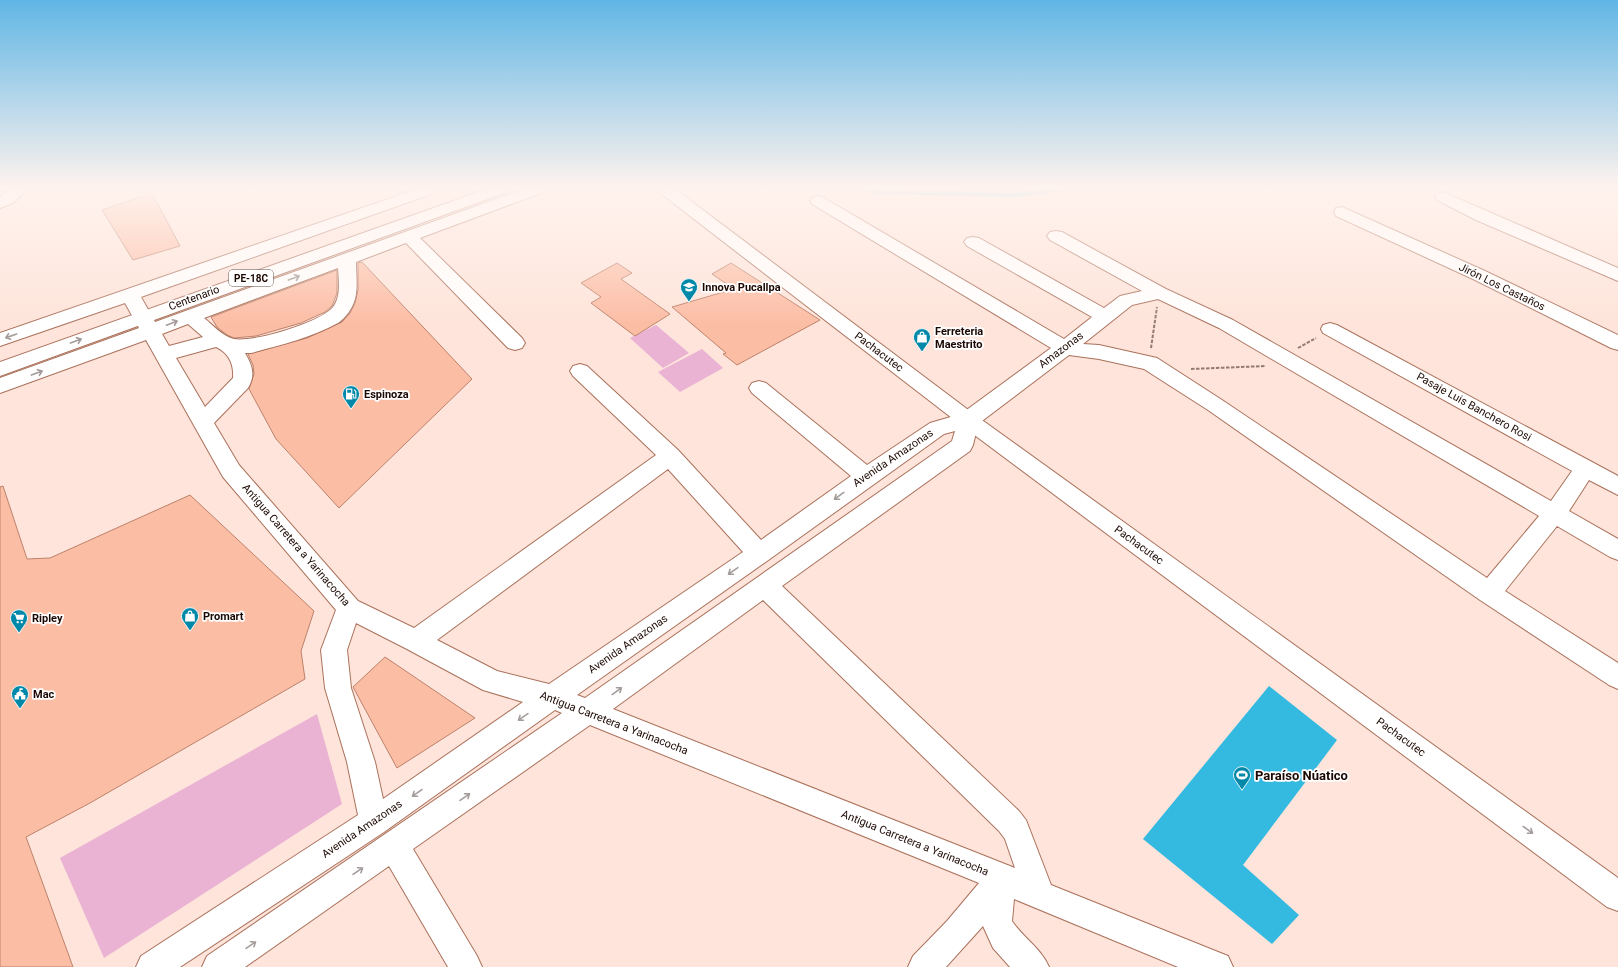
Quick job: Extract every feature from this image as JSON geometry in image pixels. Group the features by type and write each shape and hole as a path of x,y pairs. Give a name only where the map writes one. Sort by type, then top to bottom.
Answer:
{"main road":[{"path":"0,386 140,312 324,234"},
{"name":"Centenario","path":"0,368 140,312 345,234"},
{"name":"Centenario","path":"0,354 140,312 369,234"},
{"path":"0,340 140,312 190,316 413,234"},
{"name":"Pachacutec","path":"726,234 1618,896"},
{"name":"Pachacutec","path":"737,234 972,417 1618,877"},
{"path":"874,234 1065,348 1099,352 1150,363 1216,405 1489,593 1618,677"},
{"name":"Jirón Los Castaños","path":"1390,234 1479,275 1618,343"},
{"path":"1524,234 1618,275"},
{"path":"408,236 515,343"},
{"path":"1056,236 1160,293 1226,324 1618,550"},
{"path":"973,242 1105,317"},
{"path":"164,354 224,343 251,346 286,337 332,318 340,311 346,300 348,288 346,259"},
{"name":"Amazonas","path":"972,417 1065,348 1126,300 1160,293"},
{"name":"Antigua Carretera a Yarinacocha","path":"140,312 231,471 349,608 416,641 492,682 552,697 588,711 1003,878 1040,896 1217,967"},
{"path":"190,316 238,355 244,377 241,383 203,422"},
{"name":"Pasaje Luis Banchero Rosi","path":"1330,329 1618,486"},
{"path":"580,371 670,456 759,554"},
{"path":"759,388 866,477"},
{"path":"218,967 588,711 962,445 972,417"},
{"name":"Avenida Amazonas","path":"152,967 374,822 937,428 972,417"},
{"path":"416,641 670,456"},
{"path":"1489,593 1555,513 1586,468"},
{"path":"764,585 1009,820 1016,830 1040,896"},
{"path":"349,608 334,650 338,688 361,762 374,822"},
{"path":"394,846 466,967"},
{"path":"924,967 958,932 1003,878"},
{"path":"1003,878 996,918 999,928 1004,936 1033,967"}],"path":[{"path":"1149,355 1160,293"},
{"path":"1185,369 1268,366 1330,329"}],"shaded area":[{"path":"656,325 689,353 663,368 630,338"},
{"path":"702,349 723,368 680,392 658,372"},
{"path":"317,714 342,804 104,958 60,858"}],"water":[{"name":"Paraíso Núatico","path":"1269,686 1337,740 1243,865 1299,915 1272,944 1143,839"}],"building":[{"path":"117,234 174,234 180,246 133,260"},
{"name":"Espinoza","path":"362,262 472,379 339,508 276,439 249,389 254,374 253,365 248,354 307,338 342,322 350,313 355,303 358,290 358,263"},
{"path":"617,263 632,273 621,279 670,314 635,336 591,303 601,297 581,283"},
{"path":"731,263 820,320 737,365 723,354 726,353 672,307 734,289 712,274"},
{"path":"337,270 337,293 332,306 325,312 301,323 256,336 234,338 227,335 217,327 211,317"},
{"name":"Promart","path":"3,486 27,559 50,558 190,495 314,611 301,651 305,679 90,803 26,837 73,967 0,967 0,487"},
{"path":"385,657 475,718 397,768 353,687"}],"place":[{"name":"Innova Pucallpa","path":"689,302"},
{"name":"Ferreteria Maestrito","path":"922,352"},
{"name":"Espinoza","path":"351,409"},
{"name":"Promart","path":"190,631"},
{"name":"Ripley","path":"19,633"},
{"name":"Mac","path":"20,709"},
{"name":"Paraíso Núatico","path":"1242,790"}]}
